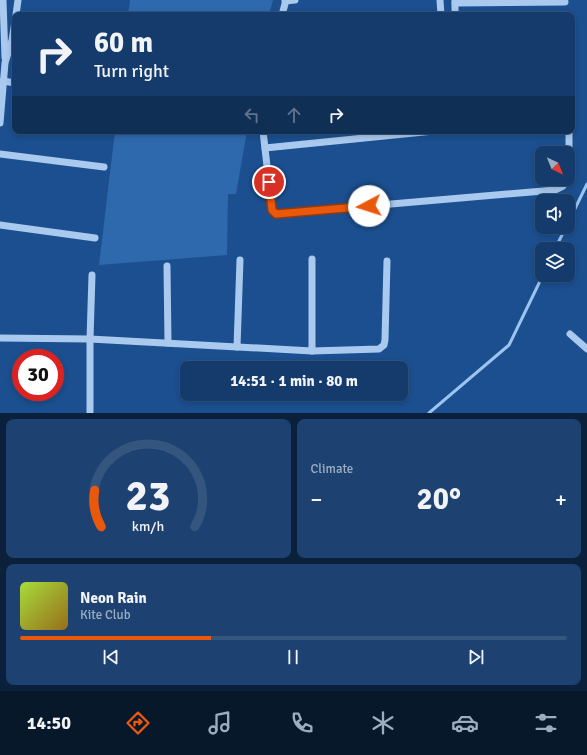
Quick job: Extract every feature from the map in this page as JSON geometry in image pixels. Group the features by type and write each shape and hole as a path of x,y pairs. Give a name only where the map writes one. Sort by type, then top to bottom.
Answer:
{"street":[{"path":"0,123 5,63 3,0"},
{"path":"16,12 18,0"},
{"path":"283,12 285,1 294,0"},
{"path":"440,0 441,12"},
{"path":"455,12 455,1 566,2"},
{"path":"5,63 12,45"},
{"path":"3,81 12,82"},
{"path":"263,134 272,210 276,214 555,190 563,186"},
{"path":"265,148 404,134"},
{"path":"569,134 570,146"},
{"path":"0,154 104,166"},
{"path":"0,225 95,238"},
{"path":"237,347 240,260"},
{"path":"312,260 312,351"},
{"path":"0,338 90,339 312,351 379,349 384,345 385,340 387,261"},
{"path":"167,266 168,343"},
{"path":"90,413 92,275"},
{"path":"570,334 587,349"}],"shaded area":[{"path":"130,0 273,0 270,12 128,12"},
{"path":"115,134 246,134 236,194 228,194 227,255 99,265"}],"waterway":[{"path":"575,209 587,184"},
{"path":"558,242 562,234"},
{"path":"429,413 509,345 540,282"}],"route":[{"path":"269,182 272,210 273,213 276,214 369,206"}]}
